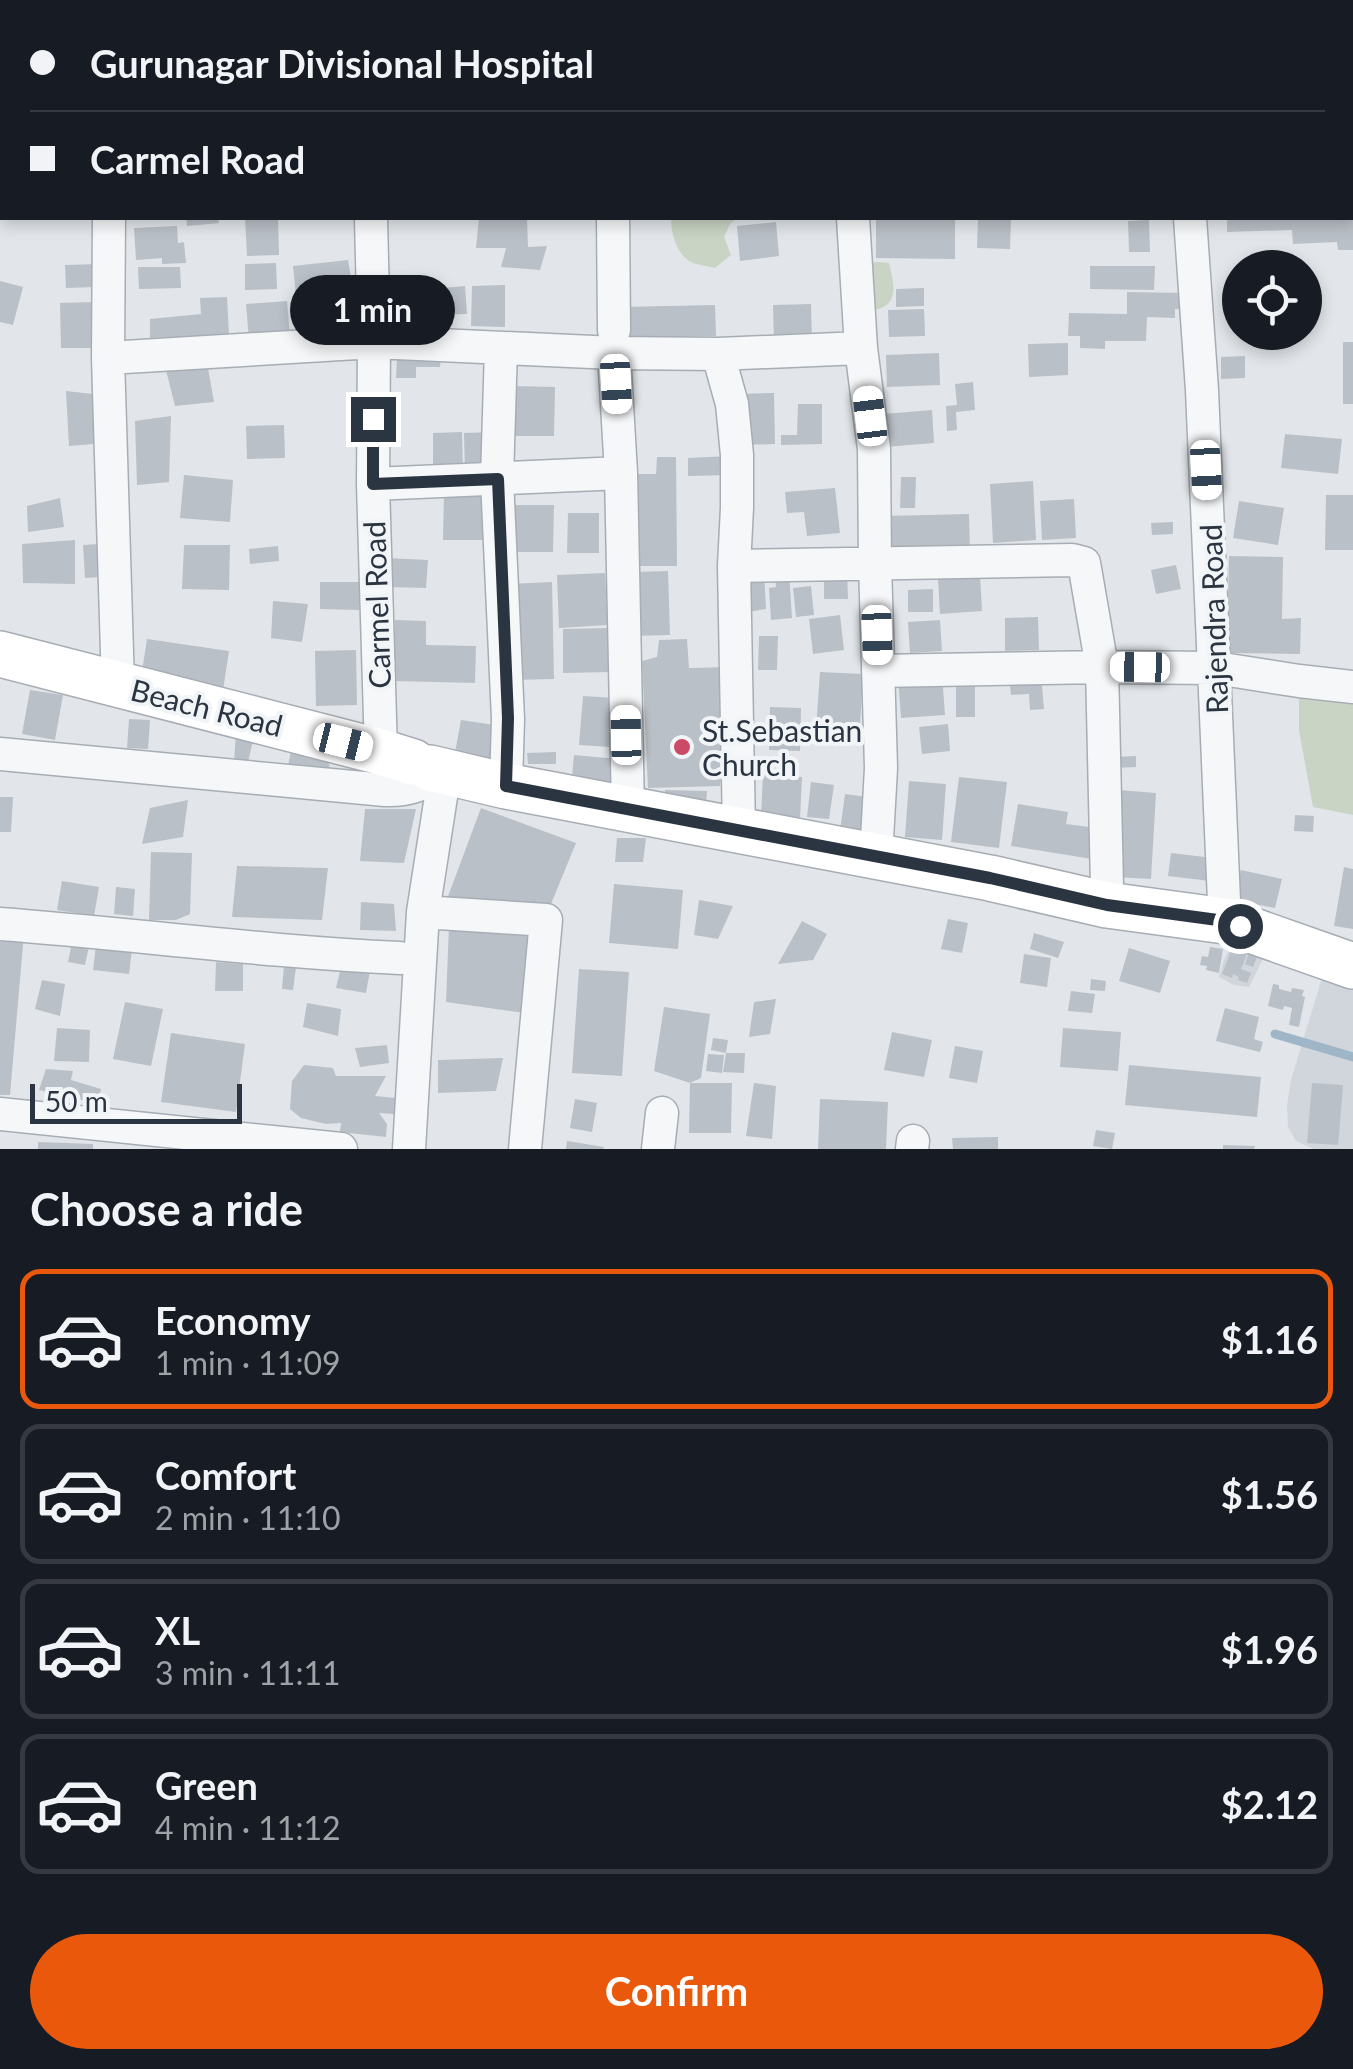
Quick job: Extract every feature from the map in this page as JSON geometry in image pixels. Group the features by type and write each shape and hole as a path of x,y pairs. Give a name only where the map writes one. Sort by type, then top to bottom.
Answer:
{"main road":[{"name":"Beach Road","path":"0,654 506,786 990,878 1107,905 1225,921 1353,966"}],"street":[{"path":"109,220 108,358 118,685"},
{"name":"Carmel Road","path":"371,220 373,484 429,862 409,1149"},
{"path":"613,220 628,810"},
{"path":"854,220 862,348 874,449 881,768 876,857"},
{"name":"Rajendra Road","path":"1190,220 1216,668 1224,901"},
{"path":"108,358 374,342 501,348 614,342 718,354 862,348"},
{"path":"501,348 498,479 508,718 506,786"},
{"path":"718,354 732,404 737,455 734,566 738,830"},
{"path":"373,484 621,474"},
{"path":"734,566 1084,562 1102,666 1107,886"},
{"path":"878,671 1102,666 1216,668 1353,687"},
{"path":"0,754 385,790 420,786 417,763"},
{"path":"423,912 546,920 525,1149"},
{"path":"0,924 400,958"},
{"path":"658,1149 662,1113"},
{"path":"0,1114 341,1149"}],"shaded area":[{"path":"1240,927 1273,939 1249,987 1219,977"},
{"path":"1328,958 1353,966 1353,1149 1314,1149 1296,1141 1288,1127 1291,1080"}],"green space":[{"path":"671,220 735,220 724,237 731,255 715,268 691,262 675,243"},
{"path":"865,263 889,263 893,293 888,304 874,310"},
{"path":"1299,681 1353,687 1353,815 1313,807 1299,730"}],"building":[{"path":"186,220 219,223 187,226"},
{"path":"245,220 278,220 279,255 247,256"},
{"path":"479,220 527,220 528,247 547,246 540,270 501,267 506,248 476,248"},
{"path":"876,220 955,220 955,259 876,258"},
{"path":"978,220 1011,220 1010,249 977,248"},
{"path":"1149,220 1150,252 1129,252 1128,221"},
{"path":"1227,220 1353,220 1353,250 1338,250 1337,242 1293,244 1292,230 1227,232"},
{"path":"776,222 779,256 740,261 737,226"},
{"path":"177,226 178,243 184,242 186,263 162,264 162,258 136,260 134,228"},
{"path":"348,260 353,289 296,295 293,266"},
{"path":"276,263 277,289 245,290 245,264"},
{"path":"97,264 98,287 66,288 65,265"},
{"path":"1090,266 1155,266 1154,290 1090,289"},
{"path":"138,267 180,267 181,288 139,289"},
{"path":"0,281 23,287 13,325 0,322"},
{"path":"505,285 505,327 471,326 472,286"},
{"path":"465,286 467,314 409,316 408,291"},
{"path":"924,288 924,306 896,307 896,289"},
{"path":"1127,292 1187,293 1187,309 1175,309 1175,318 1147,317 1146,341 1105,341 1105,349 1080,348 1080,336 1068,336 1069,313 1127,314"},
{"path":"227,297 229,335 150,338 150,319 201,314 200,298"},
{"path":"287,301 290,336 249,340 246,304"},
{"path":"94,302 95,348 61,348 60,303"},
{"path":"811,304 812,342 774,343 773,305"},
{"path":"715,305 716,336 621,338 621,307"},
{"path":"924,309 925,336 889,337 888,310"},
{"path":"1343,342 1353,342 1353,404 1343,404"},
{"path":"1068,343 1068,375 1029,377 1028,344"},
{"path":"939,353 940,385 887,387 886,355"},
{"path":"1245,356 1245,378 1221,379 1221,357"},
{"path":"397,357 441,357 440,367 416,367 416,378 396,378"},
{"path":"208,368 214,402 175,406 166,370"},
{"path":"973,382 975,410 956,412 957,430 947,431 946,406 957,405 955,384"},
{"path":"513,386 555,387 554,436 512,436"},
{"path":"66,391 93,394 94,444 69,446"},
{"path":"774,393 775,444 742,445 740,394"},
{"path":"798,404 822,404 822,444 781,445 781,435 797,435"},
{"path":"932,410 934,443 885,447 883,414"},
{"path":"171,416 169,482 137,485 135,421"},
{"path":"284,425 285,458 247,459 246,426"},
{"path":"462,432 463,474 433,475 433,433"},
{"path":"494,432 495,474 465,474 464,433"},
{"path":"1285,434 1342,439 1338,474 1281,468"},
{"path":"729,456 730,475 688,476 688,458"},
{"path":"657,457 676,457 677,566 636,566 635,474 656,474"},
{"path":"184,475 233,480 230,522 180,518"},
{"path":"901,477 916,477 915,508 900,508"},
{"path":"1033,481 1036,540 993,543 990,484"},
{"path":"835,488 840,533 807,536 804,512 787,513 785,492"},
{"path":"444,492 489,492 489,540 443,540"},
{"path":"1326,495 1353,495 1353,550 1325,550"},
{"path":"60,498 64,527 28,532 27,506"},
{"path":"1074,499 1076,538 1042,540 1040,501"},
{"path":"1239,501 1284,508 1278,545 1233,538"},
{"path":"512,505 554,505 553,552 510,552"},
{"path":"568,513 599,513 599,553 567,553"},
{"path":"969,514 970,550 884,553 883,516"},
{"path":"1173,522 1173,534 1152,535 1151,523"},
{"path":"75,540 75,584 23,583 22,544"},
{"path":"97,544 100,577 85,578 83,545"},
{"path":"184,545 230,545 229,590 182,589"},
{"path":"278,546 279,561 250,564 249,549"},
{"path":"1229,556 1283,557 1282,619 1301,618 1300,654 1227,653"},
{"path":"387,558 428,560 426,588 386,587"},
{"path":"1176,565 1181,589 1156,594 1151,570"},
{"path":"847,568 848,599 824,599 824,569"},
{"path":"668,571 670,635 634,636 633,572"},
{"path":"764,572 766,609 748,612 746,574"},
{"path":"789,572 792,618 771,620 769,588 776,587 775,574"},
{"path":"605,573 608,625 559,628 557,575"},
{"path":"980,575 982,611 940,614 938,578"},
{"path":"320,582 360,582 359,610 320,609"},
{"path":"552,582 554,679 510,680 507,584"},
{"path":"811,586 814,615 796,617 793,588"},
{"path":"933,589 933,612 908,612 908,590"},
{"path":"273,601 308,604 302,642 271,638"},
{"path":"840,615 844,650 813,654 809,619"},
{"path":"1038,617 1039,650 1005,651 1005,618"},
{"path":"395,620 426,621 426,645 476,646 475,683 394,681"},
{"path":"940,620 942,651 910,653 908,622"},
{"path":"610,628 611,672 563,673 563,629"},
{"path":"759,636 778,636 777,670 758,670"},
{"path":"147,639 229,651 223,690 141,678"},
{"path":"687,639 689,668 730,667 720,786 648,788 642,661 657,657 659,640"},
{"path":"356,650 357,705 316,706 315,651"},
{"path":"820,672 863,674 859,742 828,741 828,730 816,729"},
{"path":"942,674 945,715 901,718 898,678"},
{"path":"956,675 975,675 975,717 956,717"},
{"path":"1041,675 1044,709 1030,710 1029,694 1011,695 1009,678"},
{"path":"30,690 63,695 55,740 22,734"},
{"path":"583,696 614,698 610,747 579,745"},
{"path":"770,707 801,708 800,751 769,750"},
{"path":"129,719 150,720 148,749 127,748"},
{"path":"461,720 501,726 494,765 454,758"},
{"path":"948,724 950,751 922,754 919,727"},
{"path":"236,732 253,741 247,766 234,763"},
{"path":"292,747 326,753 330,768 288,765"},
{"path":"556,752 556,764 528,764 527,753"},
{"path":"574,755 618,759 614,790 571,787"},
{"path":"1136,756 1136,767 1115,768 1114,757"},
{"path":"763,775 802,777 800,819 761,816"},
{"path":"959,777 1007,782 999,848 951,842"},
{"path":"909,781 946,784 942,840 905,837"},
{"path":"811,782 834,785 829,819 807,817"},
{"path":"665,790 707,791 706,802 665,801"},
{"path":"1119,790 1156,793 1151,879 1114,877"},
{"path":"845,794 868,797 862,835 840,831"},
{"path":"0,797 13,797 11,832 0,832"},
{"path":"188,800 183,837 142,844 150,808"},
{"path":"1018,804 1068,812 1066,824 1097,828 1092,859 1011,846"},
{"path":"481,808 576,843 551,904 447,899"},
{"path":"365,809 416,809 404,863 360,861"},
{"path":"1295,815 1314,816 1313,832 1294,831"},
{"path":"617,838 646,838 643,862 615,862"},
{"path":"151,852 192,853 190,914 176,920 149,920"},
{"path":"1171,853 1213,858 1210,881 1168,876"},
{"path":"237,866 328,868 322,920 232,917"},
{"path":"1344,867 1353,869 1353,929 1334,926"},
{"path":"1241,870 1282,879 1275,908 1234,900"},
{"path":"62,881 99,887 94,916 57,910"},
{"path":"614,884 683,890 678,949 609,943"},
{"path":"116,887 135,889 133,916 114,914"},
{"path":"699,900 733,906 718,939 694,935"},
{"path":"361,902 394,904 396,931 360,930"},
{"path":"948,919 968,923 962,953 941,949"},
{"path":"802,921 827,934 813,960 778,964"},
{"path":"449,926 529,929 525,1013 446,1002"},
{"path":"24,933 10,1095 0,1095 0,942"},
{"path":"74,933 91,937 85,965 68,962"},
{"path":"1034,933 1064,942 1058,958 1030,949"},
{"path":"97,937 133,941 129,974 93,970"},
{"path":"1210,947 1223,949 1219,973 1200,965 1202,956 1208,957"},
{"path":"1129,948 1170,961 1160,993 1119,981"},
{"path":"1232,948 1247,954 1241,969 1251,973 1247,983 1233,974 1232,978 1222,974"},
{"path":"1249,953 1257,957 1253,967 1245,964"},
{"path":"1024,954 1051,958 1047,987 1020,983"},
{"path":"216,962 243,964 243,991 215,991"},
{"path":"342,963 371,965 366,993 336,988"},
{"path":"284,966 296,967 293,990 282,989"},
{"path":"579,969 629,972 622,1076 572,1073"},
{"path":"1091,979 1106,981 1105,991 1090,990"},
{"path":"42,980 65,984 60,1016 35,1009"},
{"path":"1273,984 1291,992 1292,988 1304,990 1299,1027 1289,1025 1292,1008 1268,1006"},
{"path":"1071,991 1095,994 1092,1013 1068,1011"},
{"path":"776,999 770,1034 749,1037 754,1002"},
{"path":"125,1002 163,1009 151,1066 113,1059"},
{"path":"307,1003 341,1009 338,1036 303,1027"},
{"path":"664,1007 710,1014 701,1078 690,1083 654,1071"},
{"path":"1225,1008 1259,1017 1254,1039 1263,1042 1260,1052 1216,1041"},
{"path":"57,1028 90,1030 89,1062 54,1061"},
{"path":"1063,1028 1121,1032 1118,1071 1060,1067"},
{"path":"892,1032 932,1040 924,1077 884,1070"},
{"path":"171,1033 245,1044 236,1112 161,1102"},
{"path":"713,1038 728,1040 726,1053 711,1050"},
{"path":"387,1045 389,1063 360,1067 355,1048"},
{"path":"955,1046 983,1051 977,1083 949,1078"},
{"path":"726,1053 745,1053 744,1073 723,1072"},
{"path":"708,1054 724,1055 722,1073 706,1071"},
{"path":"503,1058 496,1091 438,1093 438,1060"},
{"path":"304,1065 333,1068 336,1076 386,1076 375,1096 396,1098 394,1114 379,1113 387,1124 386,1137 340,1132 341,1123 301,1118 290,1109 292,1081"},
{"path":"1129,1065 1261,1077 1257,1117 1125,1105"},
{"path":"46,1069 73,1071 71,1080 101,1089 99,1104 39,1090"},
{"path":"690,1083 732,1083 731,1133 689,1133"},
{"path":"754,1083 776,1086 772,1139 746,1136"},
{"path":"1312,1083 1343,1085 1338,1145 1307,1143"},
{"path":"575,1099 597,1103 592,1132 570,1128"},
{"path":"820,1099 888,1102 886,1149 818,1149"},
{"path":"1096,1130 1115,1133 1112,1149 1093,1146"},
{"path":"998,1137 998,1149 953,1149 952,1138"},
{"path":"567,1141 604,1147 566,1149"},
{"path":"38,1142 93,1144 93,1149 38,1149"},
{"path":"1223,1145 1255,1146 1223,1149"}],"waterway":[{"path":"1275,1034 1353,1057"}],"place":[{"name":"St.Sebastian Church","path":"682,747"}],"route":[{"path":"373,419 373,484 498,479 508,718 506,786 990,878 1107,905 1240,926"}]}
